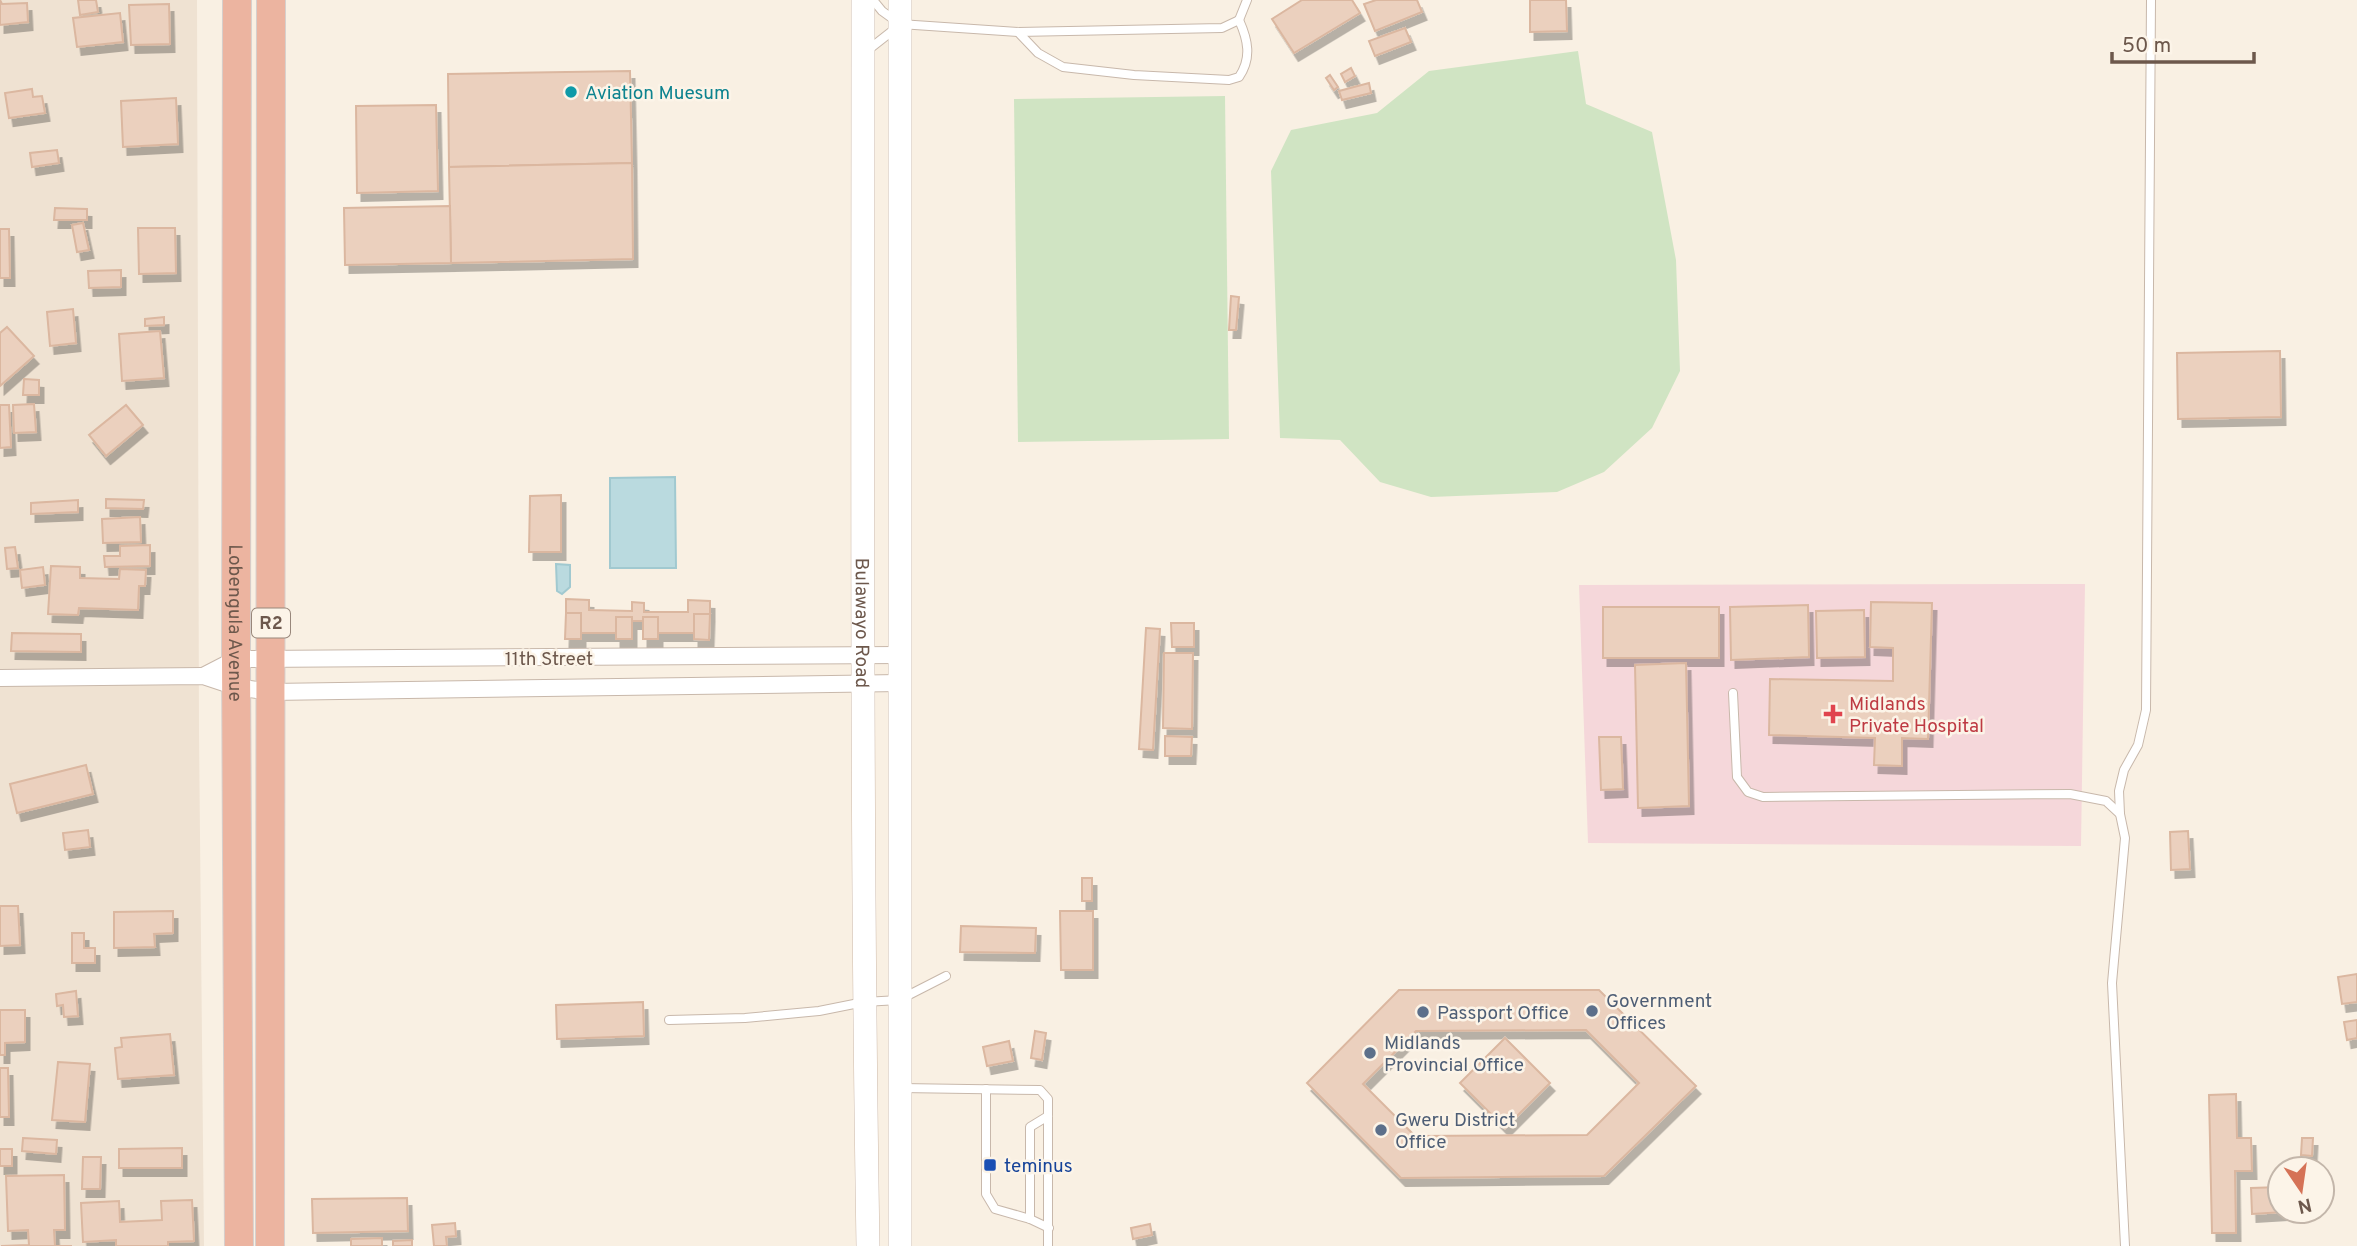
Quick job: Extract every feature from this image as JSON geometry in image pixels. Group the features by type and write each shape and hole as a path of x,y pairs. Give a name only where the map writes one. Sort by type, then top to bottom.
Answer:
{"highway":[{"name":"Lobengula Avenue","path":"237,0 236,687 239,1246"},
{"name":"Lobengula Avenue","path":"270,1246 271,0"}],"street":[{"name":"Bulawayo Road","path":"863,0 864,1002 869,1246"},
{"name":"Bulawayo Road","path":"900,0 900,1246"},
{"name":"11th Street","path":"203,676 236,659 900,655"},
{"name":"11th Street","path":"0,678 203,676 236,687 271,692 900,683"}],"lane":[{"path":"873,0 900,24 1018,32 1222,28 1239,20 1247,0"},
{"path":"2125,1246 2112,983 2126,838 2120,814 2119,791 2124,771 2138,745 2146,710 2151,0"},
{"path":"1018,32 1038,53 1063,67 1134,75 1229,80 1239,77 1248,59 1247,38 1239,20"},
{"path":"863,54 900,24"},
{"path":"1733,693 1737,777 1748,792 1763,797 2070,794 2106,801 2120,814"},
{"path":"668,1020 757,1017 819,1011 864,1002 899,1000 946,976"},
{"path":"901,1088 1040,1090 1048,1100 1048,1246"},
{"path":"986,1089 986,1194 995,1209 1030,1219 1049,1228"},
{"path":"1030,1219 1030,1127 1048,1116"}],"shaded area":[{"path":"0,0 197,0 199,733 204,1246 0,1246"},
{"name":"Midlands Private Hospital","path":"2085,584 2081,846 1588,843 1579,585"}],"green space":[{"path":"1578,51 1586,104 1652,132 1676,260 1680,371 1652,428 1604,472 1557,492 1431,497 1380,482 1340,440 1280,438 1271,171 1291,130 1377,113 1429,71"},
{"path":"1225,96 1229,439 1018,442 1014,99"}],"water":[{"path":"675,477 676,568 610,568 610,478"},
{"path":"556,564 570,565 570,587 562,594 557,591"}],"building":[{"path":"0,0 2,4 27,3 28,22 0,25"},
{"path":"78,0 96,0 98,12 80,15"},
{"path":"1302,0 1352,0 1360,13 1294,53 1272,19"},
{"path":"1376,0 1417,0 1422,12 1375,31 1364,4"},
{"path":"1530,0 1566,0 1567,31 1530,32"},
{"path":"169,4 170,44 131,45 129,5"},
{"path":"120,13 123,42 77,47 73,18"},
{"path":"1405,28 1411,42 1375,56 1369,41"},
{"path":"1351,68 1355,76 1345,82 1341,74"},
{"path":"630,71 632,163 449,167 448,74"},
{"path":"1330,75 1338,87 1334,90 1326,78"},
{"path":"1369,83 1371,93 1342,100 1339,91"},
{"path":"32,89 33,97 42,96 45,113 9,118 5,93"},
{"path":"176,98 178,144 123,147 121,101"},
{"path":"436,105 438,191 357,193 356,106"},
{"path":"57,150 59,163 32,167 30,153"},
{"path":"632,163 633,259 451,263 449,167"},
{"path":"450,206 451,263 345,265 344,208"},
{"path":"55,208 87,209 87,220 54,220"},
{"path":"83,223 89,250 77,252 72,225"},
{"path":"138,228 175,228 176,273 139,274"},
{"path":"0,229 9,229 10,278 0,278"},
{"path":"121,270 121,287 89,288 88,271"},
{"path":"1231,296 1239,297 1236,330 1229,330"},
{"path":"73,309 76,343 50,346 47,312"},
{"path":"164,317 164,325 145,326 145,319"},
{"path":"7,327 34,356 0,386 0,333"},
{"path":"160,331 164,378 122,381 119,334"},
{"path":"2280,351 2281,417 2178,419 2177,353"},
{"path":"24,379 39,380 39,395 23,395"},
{"path":"34,404 36,432 14,433 13,405"},
{"path":"0,405 9,405 11,447 0,448"},
{"path":"126,405 143,425 106,456 89,435"},
{"path":"561,495 561,552 529,552 530,496"},
{"path":"106,499 144,500 143,509 106,508"},
{"path":"78,500 78,512 31,514 31,503"},
{"path":"140,517 141,542 103,543 102,519"},
{"path":"150,545 150,566 105,567 104,556 120,556 120,546"},
{"path":"15,547 18,568 7,569 5,548"},
{"path":"51,566 80,567 80,578 119,579 120,569 146,570 145,586 139,586 138,610 79,608 78,615 48,614"},
{"path":"43,567 45,585 22,588 20,570"},
{"path":"566,599 589,600 589,610 632,611 632,602 644,603 644,612 688,612 688,600 710,601 710,614 694,614 694,633 658,633 658,617 643,617 643,621 632,621 632,617 616,617 616,633 581,633 581,613 566,613"},
{"path":"1871,602 1932,603 1928,739 1902,738 1902,766 1874,765 1875,738 1769,735 1770,679 1893,681 1893,648 1870,647"},
{"path":"1808,605 1809,657 1731,660 1730,607"},
{"path":"1603,607 1719,607 1719,658 1603,658"},
{"path":"1864,610 1865,657 1817,658 1816,611"},
{"path":"566,613 581,613 581,639 565,639"},
{"path":"694,614 710,614 709,640 694,639"},
{"path":"616,617 632,617 632,639 616,639"},
{"path":"643,617 658,617 658,639 643,639"},
{"path":"1171,623 1194,623 1194,647 1172,647"},
{"path":"1146,628 1160,629 1153,750 1139,749"},
{"path":"12,633 81,634 81,652 11,651"},
{"path":"1164,653 1193,653 1192,729 1163,728"},
{"path":"1686,663 1689,806 1638,808 1635,665"},
{"path":"1165,736 1192,737 1191,756 1165,756"},
{"path":"1599,737 1621,737 1623,789 1601,790"},
{"path":"86,765 93,794 17,813 10,784"},
{"path":"88,830 90,847 65,850 63,833"},
{"path":"2188,831 2190,869 2171,870 2170,832"},
{"path":"1082,878 1092,878 1092,901 1082,901"},
{"path":"0,906 18,906 20,945 0,946"},
{"path":"173,911 173,933 154,934 155,947 114,948 114,912"},
{"path":"1060,911 1093,911 1093,970 1061,970"},
{"path":"961,926 1036,928 1035,953 960,952"},
{"path":"72,933 84,933 84,948 95,948 95,963 72,963"},
{"path":"2357,974 2357,1002 2342,1004 2338,977"},
{"path":"1399,990 1599,990 1696,1086 1604,1176 1401,1178 1307,1083","holes":["1586,1030 1639,1083 1587,1135 1415,1136 1363,1084 1416,1031"]},
{"path":"76,991 78,1016 64,1017 63,1005 57,1006 56,994"},
{"path":"643,1002 644,1036 557,1039 556,1005"},
{"path":"0,1010 25,1010 25,1042 5,1043 5,1055 0,1055"},
{"path":"2357,1020 2357,1038 2347,1040 2344,1022"},
{"path":"1035,1031 1046,1033 1042,1060 1031,1058"},
{"path":"170,1034 174,1075 118,1079 115,1048 122,1047 121,1038"},
{"path":"1505,1038 1550,1083 1505,1128 1460,1083"},
{"path":"1009,1041 1013,1061 987,1066 983,1047"},
{"path":"58,1062 90,1064 85,1122 52,1120"},
{"path":"0,1068 8,1068 9,1117 0,1117"},
{"path":"2236,1094 2237,1138 2251,1138 2252,1171 2235,1171 2236,1233 2212,1233 2209,1095"},
{"path":"23,1138 57,1140 56,1154 22,1151"},
{"path":"2302,1138 2313,1138 2312,1155 2301,1155"},
{"path":"182,1148 182,1168 119,1168 119,1149"},
{"path":"0,1149 12,1149 12,1166 0,1166"},
{"path":"83,1157 101,1157 100,1189 82,1189"},
{"path":"64,1175 65,1230 54,1230 55,1246 1,1246 29,1245 28,1230 8,1231 6,1176"},
{"path":"2266,1187 2266,1213 2252,1214 2251,1188"},
{"path":"407,1198 408,1231 313,1233 312,1199"},
{"path":"192,1200 194,1241 168,1242 168,1246 116,1246 116,1240 83,1242 81,1203 119,1201 120,1222 162,1220 161,1201"},
{"path":"455,1223 456,1236 446,1237 447,1246 434,1246 432,1225"},
{"path":"1150,1224 1152,1235 1133,1239 1131,1228"},
{"path":"382,1238 382,1246 351,1246 351,1239"},
{"path":"412,1240 412,1246 393,1246 393,1241"}],"place":[{"name":"Aviation Muesum","path":"571,92"},
{"name":"Midlands Private Hospital","path":"1833,714"},
{"name":"Government Offices","path":"1592,1011"},
{"name":"Passport Office","path":"1423,1012"},
{"name":"Midlands Provincial Office","path":"1370,1053"},
{"name":"Gweru District Office","path":"1381,1130"},
{"name":"teminus","path":"990,1165"}]}
